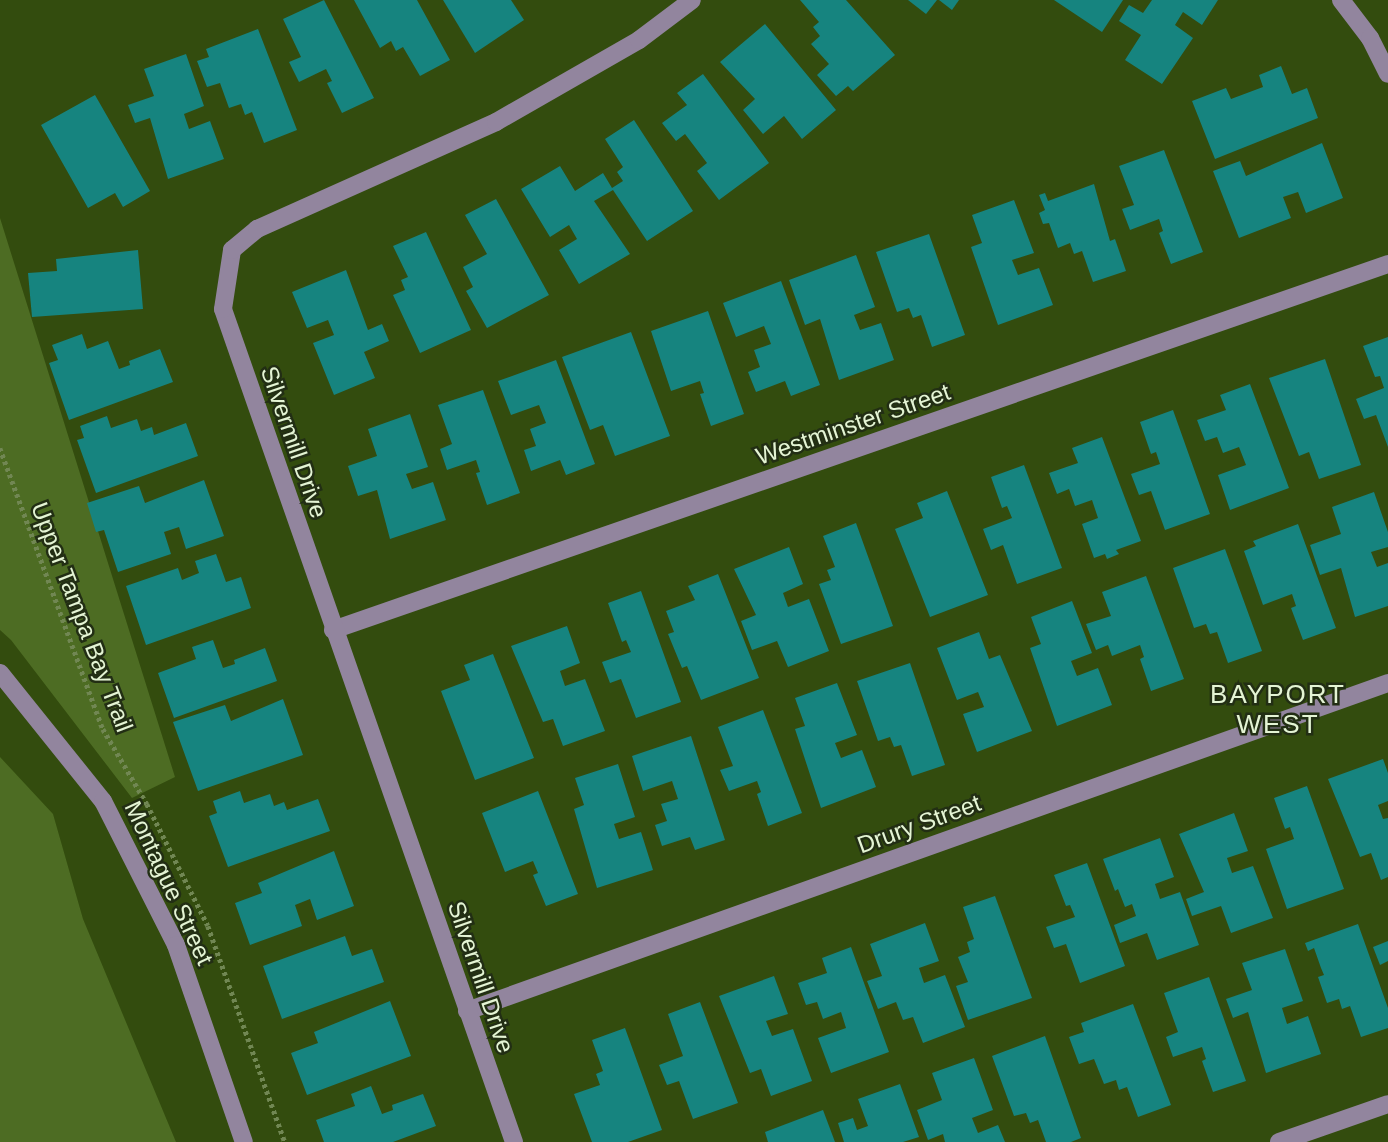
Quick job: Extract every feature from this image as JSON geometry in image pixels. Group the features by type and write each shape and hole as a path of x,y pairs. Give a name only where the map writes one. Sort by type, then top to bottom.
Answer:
{"street":[{"name":"Silvermill Drive","path":"514,1142 222,309 232,250 257,229 496,122 639,40 692,0"},
{"path":"1341,0 1370,37 1388,74"},
{"name":"Westminster Street","path":"333,631 1388,264"},
{"name":"Montague Street","path":"0,673 103,801 176,945 244,1142"},
{"name":"Drury Street","path":"467,1011 1388,683"},
{"path":"1279,1142 1388,1104"}],"path":[{"name":"Upper Tampa Bay Trail","path":"0,448 103,729 148,804 208,926 285,1142"}],"green space":[{"path":"0,218 175,777 132,798 11,640 0,630"},
{"path":"0,757 53,814 83,919 176,1142 0,1142"}],"building":[{"path":"324,0 374,98 342,113 327,83 332,81 326,69 299,82 289,62 301,57 283,19"},
{"path":"354,0 417,0 450,60 420,76 403,47 396,51 391,41 380,48"},
{"path":"443,0 511,0 524,20 475,53"},
{"path":"800,0 846,0 895,55 853,91 848,86 836,96 817,75 829,64 811,44 820,36 813,27 819,22"},
{"path":"908,0 937,0 926,14"},
{"path":"939,0 959,0 952,10"},
{"path":"1054,0 1123,0 1102,32"},
{"path":"1152,0 1218,0 1202,25 1183,12 1175,25 1193,38 1162,84 1125,60 1141,35 1119,21 1129,5 1143,13"},
{"path":"765,24 836,110 802,139 784,116 763,134 743,110 755,99 720,62"},
{"path":"258,29 297,130 264,143 252,112 245,115 241,104 229,108 220,83 207,87 197,61 209,57 206,49"},
{"path":"186,54 204,106 184,114 189,129 210,121 224,159 168,179 150,118 135,123 128,105 154,96 144,69"},
{"path":"1281,66 1292,94 1307,88 1318,118 1215,159 1192,101 1226,88 1231,99 1263,87 1259,75"},
{"path":"703,74 769,163 719,200 697,171 707,163 685,134 676,141 662,123 687,105 677,93"},
{"path":"95,95 150,191 123,207 115,193 88,208 41,125"},
{"path":"634,120 693,211 647,241 613,190 594,201 630,254 579,284 559,250 577,239 569,225 550,237 521,189 560,166 575,191 603,173 612,188 623,181 617,172 623,167 605,139"},
{"path":"1322,143 1343,198 1306,213 1298,192 1283,197 1291,218 1239,238 1213,171 1240,161 1246,176"},
{"path":"1164,150 1203,252 1171,264 1159,233 1163,231 1159,219 1130,230 1122,209 1134,205 1119,166"},
{"path":"1094,184 1110,241 1115,239 1126,271 1093,282 1082,251 1074,254 1070,243 1058,248 1049,223 1043,224 1039,213 1045,210 1039,195 1045,193 1048,201"},
{"path":"496,199 549,295 487,328 466,291 473,287 463,267 487,254 465,215"},
{"path":"1014,200 1034,253 1012,260 1018,275 1039,268 1053,305 998,325 971,247 982,243 972,215"},
{"path":"426,232 471,330 420,353 393,295 405,290 401,280 408,277 393,246"},
{"path":"929,234 965,335 932,347 921,315 913,318 909,308 897,312 876,252"},
{"path":"138,250 143,309 32,317 28,273 57,271 56,259"},
{"path":"856,255 875,307 854,315 860,330 881,323 894,360 839,380 820,319 805,325 789,280"},
{"path":"346,270 368,330 382,324 389,341 364,352 375,378 334,395 313,343 334,335 328,320 307,328 292,292"},
{"path":"781,281 820,385 791,396 785,381 756,392 748,372 760,367 754,350 771,344 764,326 736,337 723,303"},
{"path":"708,311 744,414 711,426 700,394 704,393 700,381 671,391 651,331"},
{"path":"631,332 670,436 615,456 603,425 590,430 562,357"},
{"path":"82,334 87,349 108,341 119,369 130,365 129,361 160,349 173,382 69,420 49,363 58,360 52,345"},
{"path":"1388,337 1388,447 1376,415 1364,419 1356,399 1384,388 1380,376 1375,377 1363,346"},
{"path":"1325,359 1361,465 1319,479 1309,452 1299,456 1269,378"},
{"path":"556,360 595,464 566,475 560,460 531,471 524,450 536,446 530,429 546,423 539,405 511,415 498,381"},
{"path":"1250,384 1289,488 1230,510 1218,475 1246,465 1239,447 1223,453 1217,437 1205,441 1197,420 1226,410 1220,395"},
{"path":"483,390 520,493 487,505 476,473 480,472 476,460 447,470 440,449 452,444 438,405"},
{"path":"1173,410 1210,514 1165,530 1151,491 1139,495 1131,474 1160,464 1156,452 1151,454 1140,422"},
{"path":"410,414 428,467 406,474 412,489 433,482 446,520 390,539 377,490 358,496 348,466 377,456 368,429"},
{"path":"107,416 111,428 137,419 141,431 152,427 154,435 186,423 198,456 96,493 77,440 84,438 80,426"},
{"path":"1102,437 1141,541 1116,550 1119,554 1107,559 1105,554 1094,558 1082,524 1098,518 1092,500 1075,506 1069,489 1057,494 1049,473 1078,463 1072,448"},
{"path":"1024,465 1062,568 1017,584 1003,545 991,550 983,529 1012,518 1007,506 1002,508 991,477"},
{"path":"204,480 224,536 186,549 179,527 164,532 171,554 118,572 104,530 96,532 87,503 139,486 145,503"},
{"path":"947,491 988,595 930,617 895,529 923,518 917,503"},
{"path":"1374,492 1388,532 1388,547 1371,552 1377,567 1388,563 1388,606 1355,617 1341,568 1320,575 1310,545 1341,534 1332,507"},
{"path":"856,523 893,626 841,644 819,584 831,580 827,570 835,567 823,536"},
{"path":"1298,524 1336,628 1303,640 1291,608 1296,606 1292,594 1263,605 1244,551 1256,546 1253,541"},
{"path":"789,547 803,584 783,593 788,607 809,599 829,651 788,667 777,641 752,650 741,621 756,615 734,569"},
{"path":"1225,549 1262,651 1228,663 1217,632 1210,634 1206,624 1194,628 1173,568"},
{"path":"216,554 226,582 241,577 251,608 146,645 126,586 178,568 182,580 199,573 195,561"},
{"path":"718,574 759,678 701,700 687,666 682,668 668,634 674,632 666,611 695,600 688,586"},
{"path":"1146,576 1184,679 1151,691 1140,659 1144,657 1140,645 1112,656 1108,645 1096,650 1086,624 1111,616 1102,592"},
{"path":"641,591 681,702 636,718 621,679 610,683 602,662 631,652 626,640 622,642 608,603"},
{"path":"1072,601 1092,653 1071,661 1077,676 1098,668 1112,705 1057,726 1030,648 1041,644 1031,617"},
{"path":"567,626 580,663 560,671 565,686 585,679 605,731 563,746 553,719 543,722 511,646"},
{"path":"979,632 989,659 1000,655 1032,731 977,752 963,714 984,707 978,692 957,700 937,648"},
{"path":"213,640 223,668 235,664 234,660 265,648 277,681 174,718 158,673 196,659 192,647"},
{"path":"493,654 534,758 475,780 441,691 470,680 464,665"},
{"path":"910,663 945,765 912,776 901,745 894,747 890,737 878,741 857,681"},
{"path":"837,683 857,735 835,743 841,758 862,750 876,787 821,808 795,729 805,726 795,698"},
{"path":"283,699 303,755 198,791 173,722 225,705 231,721"},
{"path":"763,710 802,813 768,826 757,794 761,792 757,781 729,791 720,770 733,766 718,727"},
{"path":"691,736 725,840 695,850 690,837 662,846 655,825 667,821 661,804 678,799 672,781 643,791 632,756"},
{"path":"1383,759 1388,773 1388,801 1378,805 1383,819 1388,818 1388,877 1381,880 1371,853 1360,857 1328,779"},
{"path":"618,764 635,817 614,824 619,839 641,832 653,870 597,888 574,809 584,805 575,778"},
{"path":"1307,786 1344,889 1287,909 1266,849 1294,839 1290,827 1285,829 1274,798"},
{"path":"240,791 244,803 270,794 274,806 284,802 287,810 318,799 330,831 228,867 209,816 217,813 213,801"},
{"path":"538,791 578,894 546,906 533,875 538,873 533,861 505,872 482,813"},
{"path":"1234,813 1248,851 1227,858 1232,873 1253,866 1273,918 1231,933 1221,906 1192,916 1186,899 1204,892 1179,834"},
{"path":"1160,838 1174,877 1155,884 1160,899 1180,892 1199,945 1157,960 1147,933 1120,943 1114,925 1136,916 1132,904 1125,907 1118,889 1115,891 1103,859"},
{"path":"334,851 354,906 317,920 310,899 295,905 302,926 250,945 235,903 262,893 258,883"},
{"path":"1087,863 1125,966 1080,983 1066,944 1054,948 1046,927 1075,917 1070,905 1066,906 1054,875"},
{"path":"995,896 1032,998 968,1020 956,986 968,982 958,957 970,952 967,942 974,939 963,907"},
{"path":"925,923 939,961 919,968 924,983 945,975 965,1027 923,1043 913,1017 903,1020 896,1002 878,1009 867,981 882,976 870,944"},
{"path":"1358,924 1388,1008 1388,1028 1361,1037 1350,1006 1342,1009 1339,999 1327,1003 1318,977 1324,975 1314,948 1308,951 1305,943"},
{"path":"345,936 352,956 372,949 384,982 282,1019 263,966"},
{"path":"1388,941 1388,961 1380,965 1373,947"},
{"path":"851,947 889,1052 831,1073 818,1038 846,1028 841,1012 823,1019 817,1002 806,1005 798,983 827,973 822,958"},
{"path":"1285,949 1303,1001 1282,1008 1287,1024 1308,1016 1321,1054 1266,1073 1248,1012 1233,1018 1226,999 1252,990 1242,963"},
{"path":"774,976 788,1014 766,1021 772,1036 793,1029 812,1081 771,1096 761,1069 750,1073 719,996"},
{"path":"1209,977 1246,1081 1213,1092 1202,1061 1206,1059 1202,1047 1173,1057 1166,1037 1178,1032 1164,993"},
{"path":"390,1001 411,1056 307,1095 291,1053 318,1043 314,1032"},
{"path":"700,1002 738,1103 693,1119 679,1081 667,1085 659,1065 683,1056 668,1014"},
{"path":"1133,1004 1171,1105 1138,1117 1127,1087 1119,1090 1116,1080 1104,1084 1094,1059 1079,1064 1069,1037 1084,1032 1081,1023"},
{"path":"625,1028 662,1130 628,1142 592,1142 574,1094 600,1085 596,1074 603,1071 592,1040"},
{"path":"1045,1036 1081,1138 1071,1142 1046,1142 1038,1120 1030,1123 1026,1113 1014,1116 992,1056"},
{"path":"974,1058 993,1110 972,1118 978,1133 998,1125 1005,1142 945,1142 943,1134 928,1140 917,1110 942,1100 932,1073"},
{"path":"900,1084 919,1137 903,1142 844,1142 838,1123 853,1118 857,1130 868,1126 858,1099"},
{"path":"371,1086 382,1114 393,1110 392,1105 423,1094 436,1126 393,1142 324,1142 316,1120 355,1106 351,1094"},
{"path":"823,1110 835,1142 768,1142 765,1132"}],"district":[{"name":"BAYPORT WEST","path":"1278,710"}]}
